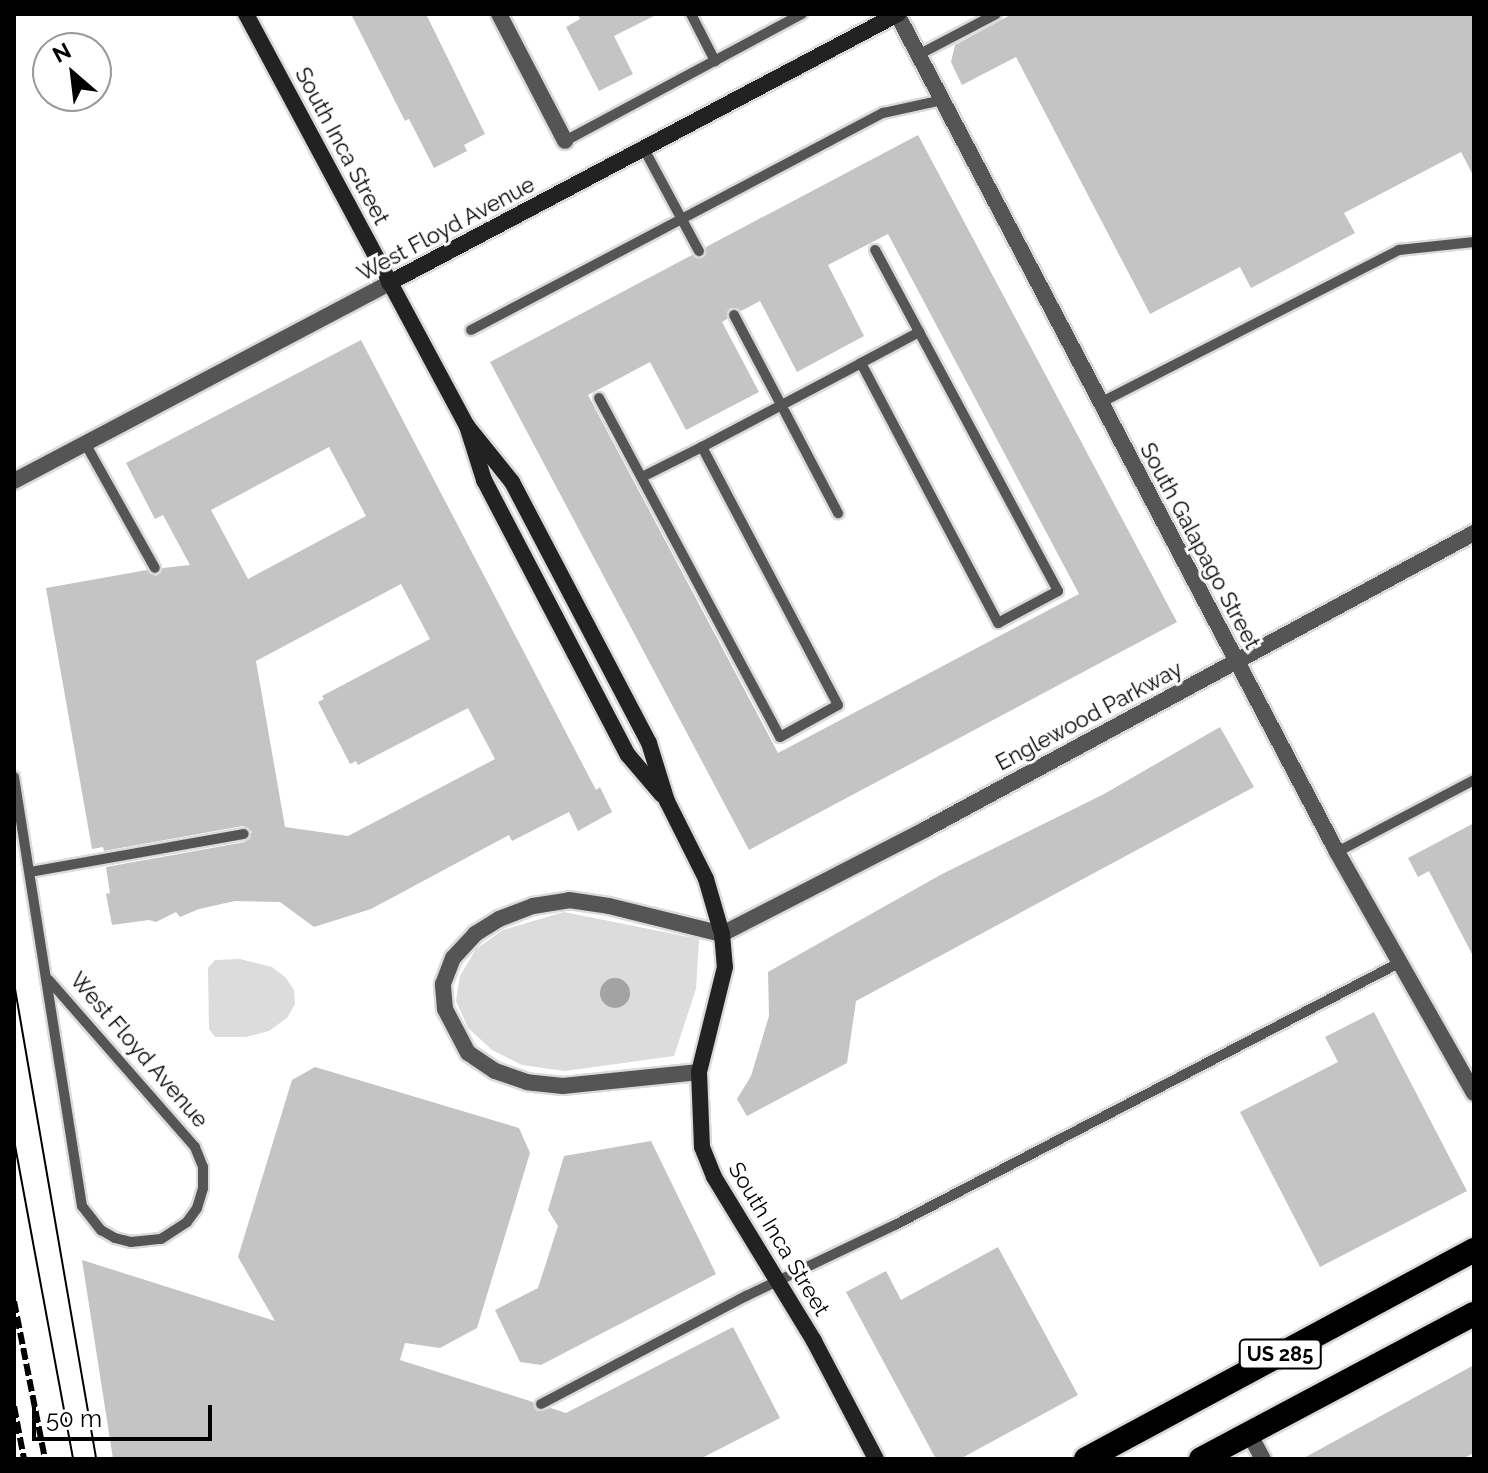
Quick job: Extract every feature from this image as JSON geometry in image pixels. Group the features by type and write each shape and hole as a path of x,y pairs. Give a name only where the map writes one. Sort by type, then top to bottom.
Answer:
{"highway":[{"name":"US 285","path":"1086,1459 1474,1250"},
{"name":"US 285","path":"1201,1459 1474,1314"}],"street":[{"name":"South Inca Street","path":"246,14 467,426 512,482 649,743 667,801 701,868 722,934 725,967 699,1072 702,1147 714,1177 826,1364 876,1459"},
{"path":"499,14 565,141"},
{"name":"West Floyd Avenue","path":"14,481 898,14"},
{"name":"South Galapago Street","path":"898,14 1235,662 1337,852 1474,1093"},
{"name":"South Inca Street","path":"467,426 484,480 628,755 667,801"},
{"name":"Englewood Parkway","path":"722,934 926,829 1474,533"},
{"path":"699,1072 563,1086 527,1082 495,1071 468,1053 453,1030 445,1009 443,984 453,958 475,934 499,919 533,906 569,900 609,906 722,934"},
{"path":"1249,1433 1263,1459"}],"lane":[{"path":"691,14 715,61"},
{"path":"565,141 802,14"},
{"path":"918,55 996,14"},
{"path":"471,330 883,113 942,100"},
{"path":"644,149 699,251"},
{"path":"1100,403 1399,250 1474,242"},
{"path":"861,363 998,623 1058,591 875,250"},
{"path":"734,315 838,513"},
{"path":"642,477 919,332"},
{"path":"599,398 780,737 838,705 702,447"},
{"path":"85,443 155,568"},
{"name":"West Floyd Avenue","path":"14,777 49,980 82,1206 101,1230 115,1238 131,1242 161,1239 187,1222 197,1208 203,1188 203,1167 195,1147 49,980"},
{"path":"1337,852 1474,780"},
{"path":"30,872 244,834"},
{"path":"541,1404 777,1281 895,1225 1399,963"}],"shaded area":[{"path":"564,912 699,939 696,989 674,1056 565,1071 522,1065 492,1050 468,1028 456,1001 460,976 476,949 503,930"},
{"path":"240,959 272,967 285,977 294,990 295,1004 287,1018 269,1031 246,1037 215,1037 209,1029 208,968 215,960"},
{"path":"615,978 626,982 630,993 626,1004 615,1008 604,1004 600,993 604,982"}],"building":[{"path":"351,14 426,14 485,134 464,145 467,151 434,168 409,119 405,121"},
{"path":"577,14 658,14 614,36 633,74 599,91 566,27 580,19"},
{"path":"1012,14 1474,14 1474,177 1461,152 1344,213 1355,233 1251,288 1240,267 1150,314 1016,57 962,85 951,62 955,45"},
{"path":"918,135 1177,622 749,850 490,362 692,255 702,258 706,247","holes":["888,234 1079,594 778,753 588,395 650,362 686,430 759,392 722,322 727,319 730,308 741,311 760,301 797,372 864,336 828,265"]},
{"path":"361,340 596,790 600,787 612,812 578,831 569,812 512,841 509,835 371,909 314,927 280,902 235,901 180,917 176,912 156,922 149,920 112,925 106,894 110,893 106,867 245,842 252,832 243,826 104,851 103,847 92,849 46,588 147,570 156,576 163,568 190,565 163,515 155,519 126,463","holes":["329,447 366,516 248,579 211,510","401,584 430,639 322,696 324,699 318,702 350,764 356,761 358,765 468,708 495,759 348,836 285,827 256,661"]},
{"path":"1220,727 1254,787 856,1001 847,1063 747,1116 737,1099 751,1076 769,1016 768,972 942,874 1104,794"},
{"path":"1474,823 1474,958 1429,871 1418,877 1408,858"},
{"path":"1374,1012 1467,1191 1320,1267 1240,1112 1338,1062 1325,1037"},
{"path":"315,1067 519,1128 530,1153 477,1328 440,1348 405,1343 400,1360 533,1402 537,1411 551,1408 566,1413 733,1327 780,1418 700,1459 113,1459 82,1260 275,1321 238,1257 292,1080"},
{"path":"651,1141 716,1274 541,1365 520,1362 495,1310 538,1288 558,1226 548,1210 564,1156"},
{"path":"998,1247 1078,1395 960,1459 936,1459 846,1292 886,1271 901,1300"},
{"path":"1474,1365 1474,1453 1462,1459 1302,1459"}],"tram line":[{"path":"14,983 96,1459"},
{"path":"14,1140 73,1459"}],"railway":[{"path":"14,1301 45,1459"},
{"path":"14,1406 24,1459"}]}
